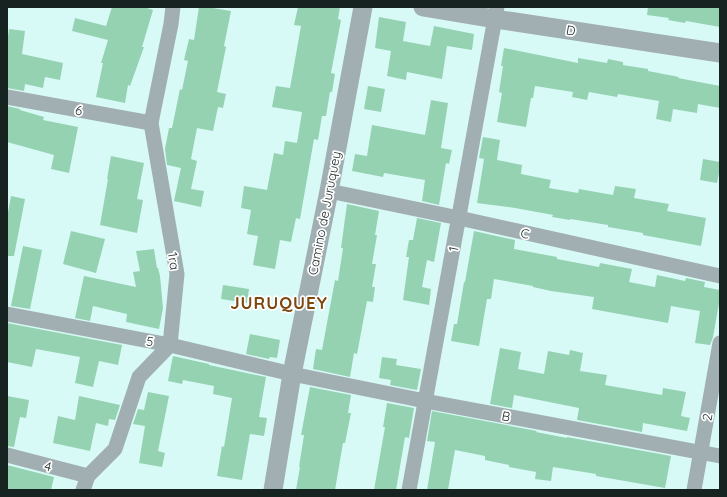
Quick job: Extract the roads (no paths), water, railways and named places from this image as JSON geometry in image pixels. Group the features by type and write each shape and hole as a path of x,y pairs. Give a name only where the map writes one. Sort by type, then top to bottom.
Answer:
{"street":[{"name":"1ra","path":"170,345 177,274 151,123 171,24 173,7"},
{"name":"Camino de Juruquey","path":"274,490 292,374 329,191 362,7"},
{"name":"D","path":"423,7 496,13 720,53"},
{"name":"1","path":"409,490 424,401 496,13"},
{"name":"6","path":"7,97 151,123"},
{"name":"C","path":"329,191 459,218 720,276"},
{"name":"5","path":"7,314 170,345 292,374"},
{"name":"2","path":"694,490 720,343"},
{"path":"83,490 88,476 115,449 139,377 170,345"},
{"name":"B","path":"292,374 424,401 720,456"},
{"name":"4","path":"7,455 88,476"}],"district":[{"name":"JURUQUEY","path":"279,302"}]}
